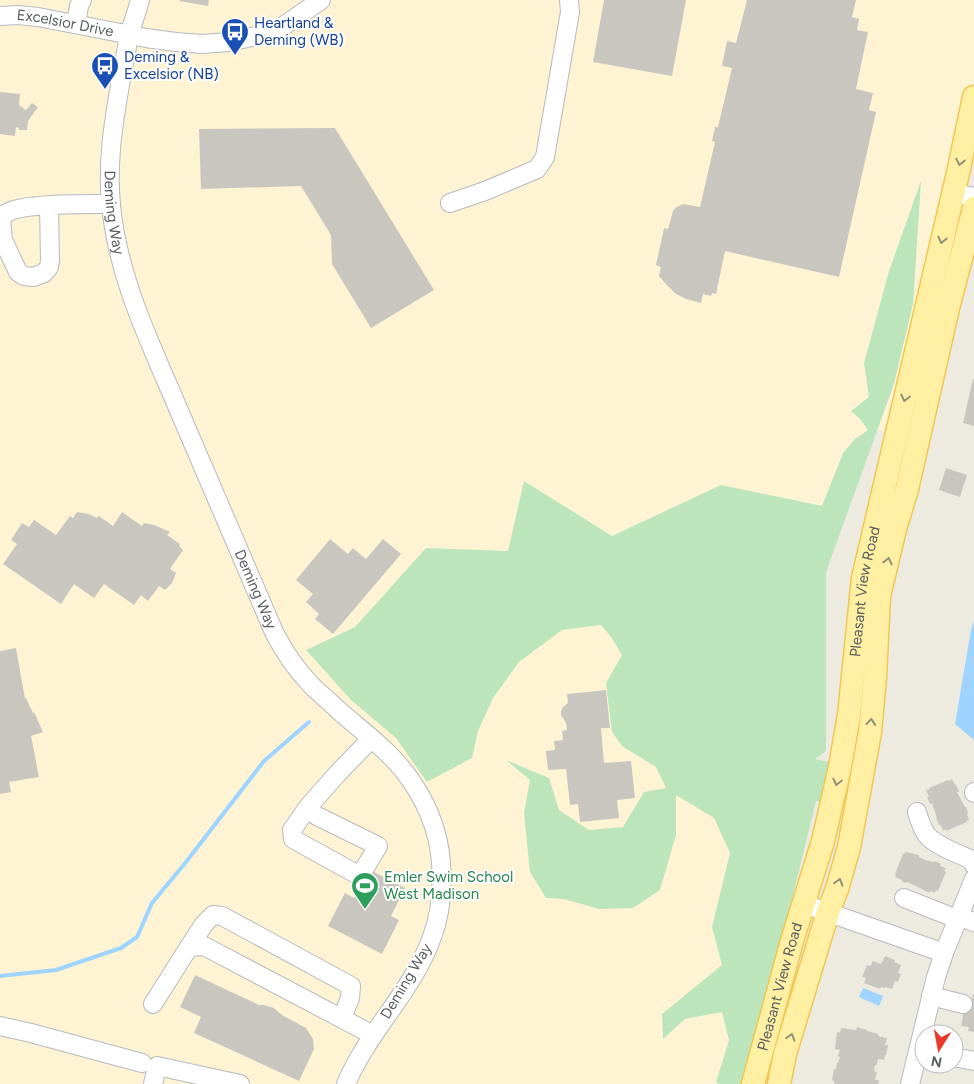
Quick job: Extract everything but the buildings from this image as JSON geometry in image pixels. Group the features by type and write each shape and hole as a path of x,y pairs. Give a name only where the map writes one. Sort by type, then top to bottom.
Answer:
{"main road":[{"name":"Pleasant View Road","path":"754,1084 792,940 823,841 840,767 849,715 863,578 963,195 974,97"},
{"name":"Pleasant View Road","path":"779,1084 785,1054 849,847 870,732 880,596 895,528 907,489 948,308 974,208"}],"street":[{"path":"76,24 82,0"},
{"name":"Deming Way","path":"140,0 130,34 110,150 111,204 114,231 128,289 284,652 311,686 388,754 403,770 423,800 439,842 442,897 437,922 425,955 373,1035 346,1084"},
{"name":"Excelsior Drive","path":"0,16 38,17 176,42 202,44 228,42 279,29 321,0"},
{"path":"450,204 537,168 546,157 570,12 569,0"},
{"path":"49,206 111,204"},
{"path":"308,806 310,811 316,816 378,846 360,876 293,839 292,830 308,806 371,739"},
{"path":"916,812 927,836 936,843 973,859"},
{"path":"926,1024 936,977 944,953 963,919 974,879"},
{"path":"904,898 963,919"},
{"path":"804,904 944,953"},
{"path":"153,1004 204,924 213,915 222,916 351,986 350,998 342,1018"},
{"path":"189,947 204,946 373,1035"},
{"path":"931,996 963,1004"},
{"path":"0,1026 142,1063"},
{"path":"152,1084 157,1066 240,1084"},
{"path":"910,1084 914,1072"}],"shaded area":[{"path":"0,0 974,0 974,97 887,431 868,430 822,506 721,485 700,785 730,853 755,1084 0,1084"}],"green space":[{"path":"921,181 913,304 894,384 826,572 826,751 815,759 834,763 825,802 816,801 747,1084 719,1084 716,1082 729,1040 722,1012 685,1019 663,1039 662,1014 722,965 712,927 730,853 714,818 676,795 676,835 660,890 633,908 599,909 564,899 546,898 530,872 524,813 530,780 506,760 549,778 559,810 589,830 623,827 644,792 666,788 656,767 622,746 612,732 606,683 622,655 612,638 601,625 562,630 519,662 493,698 478,731 472,758 427,782 396,738 351,700 306,650 355,627 426,548 508,551 524,481 612,536 721,485 822,506 843,453 855,439 868,430 851,411 869,397 864,363 889,271"}],"water":[{"path":"974,621 974,740 955,724"},
{"path":"863,988 883,996 879,1006 859,997"}],"waterway":[{"path":"0,976 56,970 121,948 137,937 152,903 264,761 309,722"}],"place":[{"name":"Heartland & Deming (WB)","path":"235,56"},
{"name":"Deming & Excelsior (NB)","path":"105,90"},
{"name":"Emler Swim School West Madison","path":"365,910"}]}
